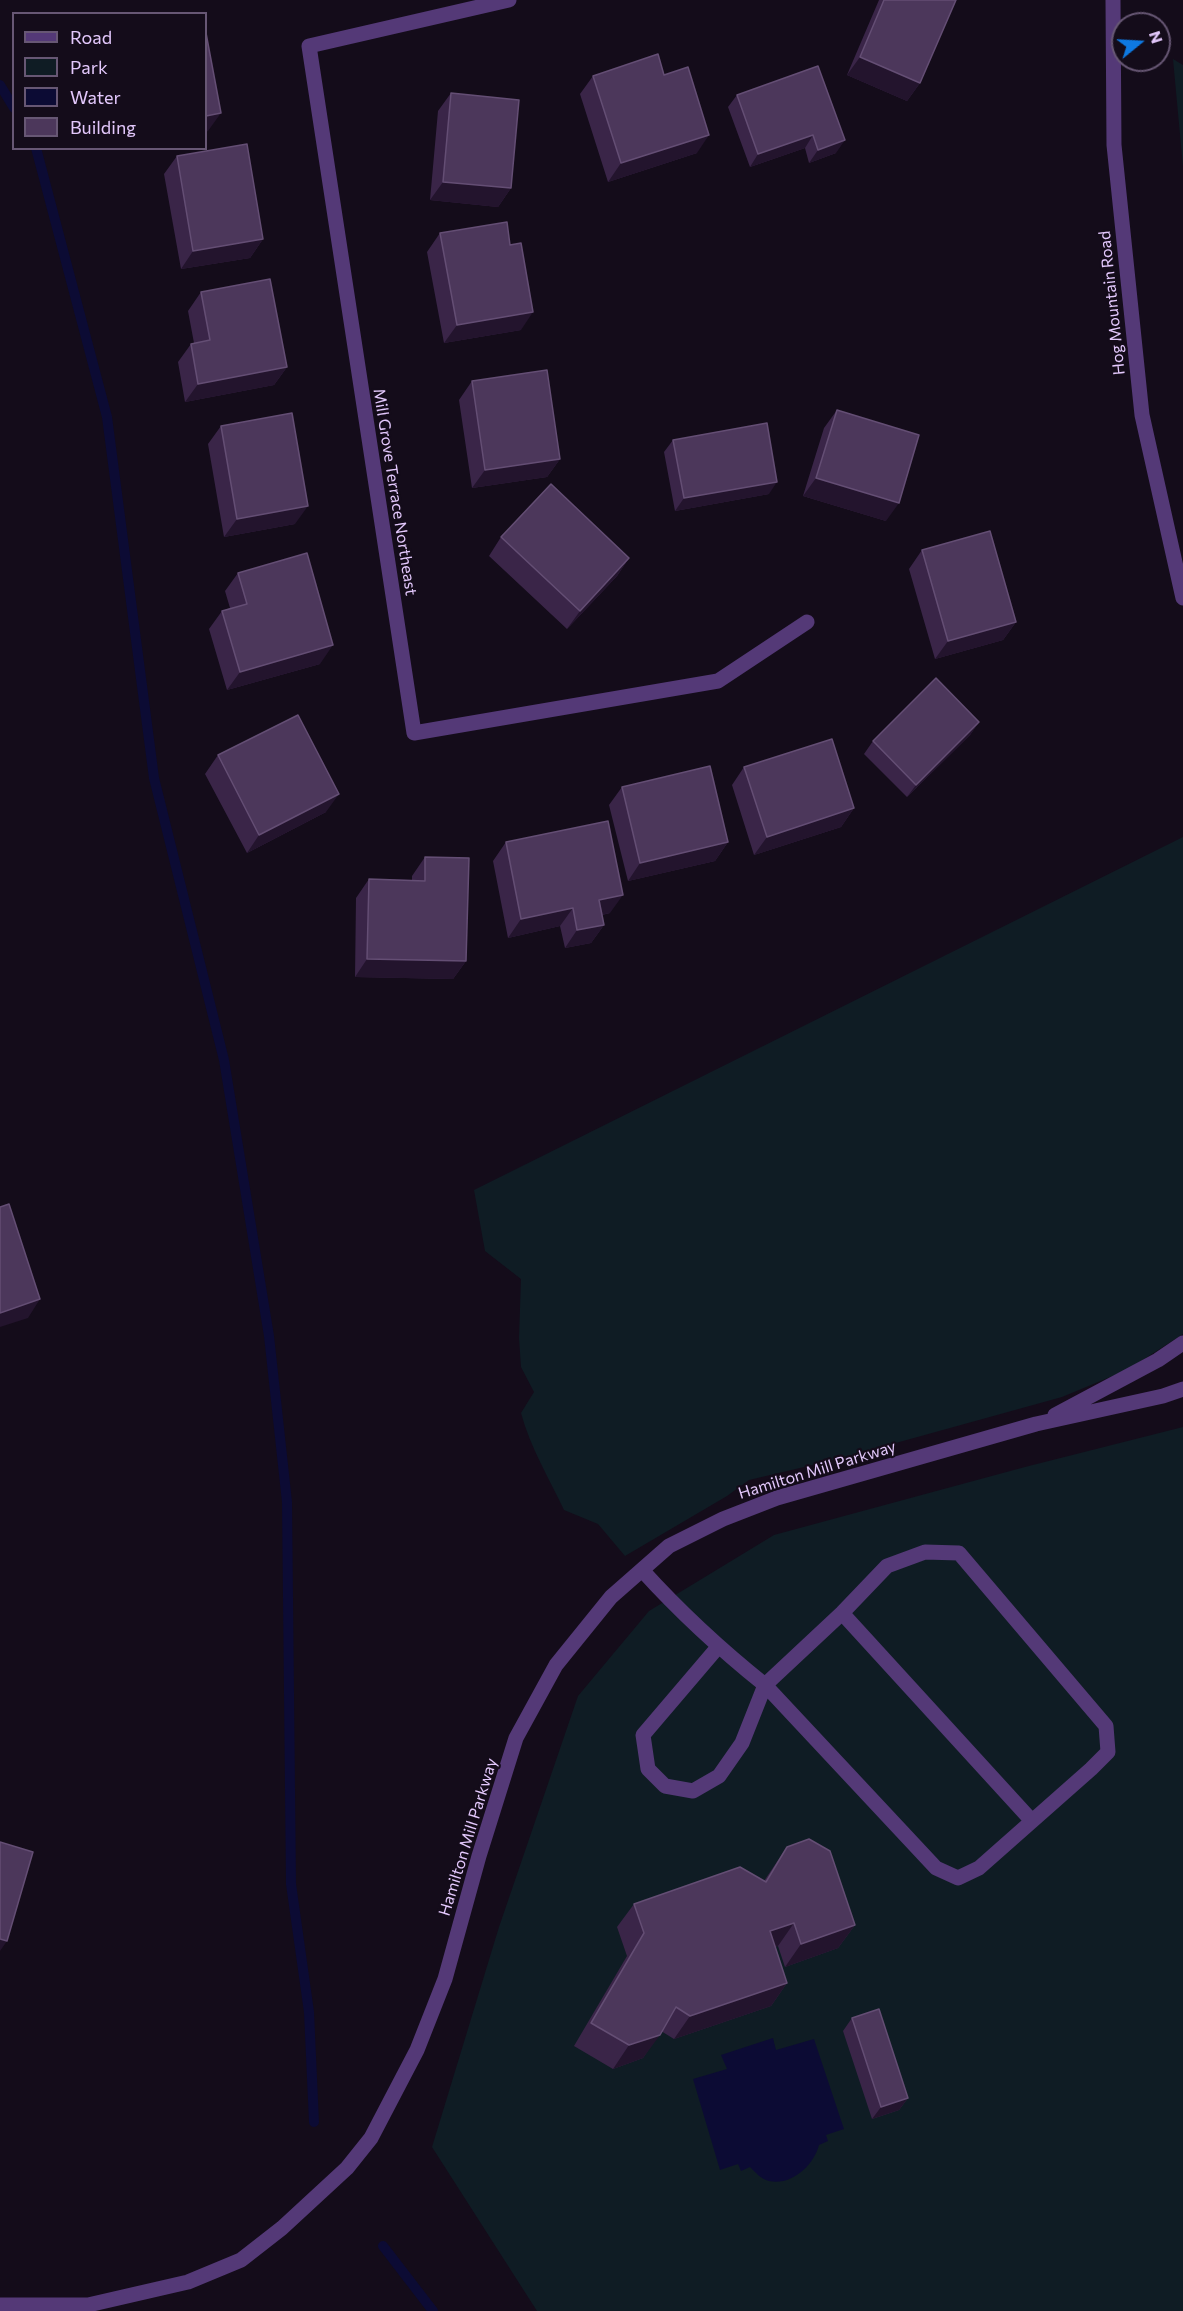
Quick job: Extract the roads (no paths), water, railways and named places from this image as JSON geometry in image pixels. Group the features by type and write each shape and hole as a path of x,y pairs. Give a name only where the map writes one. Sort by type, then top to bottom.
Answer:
{"street":[{"name":"Mill Grove Terrace Northeast","path":"508,0 309,46 414,734 718,681 807,622"},
{"name":"Hog Mountain Road","path":"1113,0 1114,146 1142,415 1183,598"},
{"name":"Hamilton Mill Parkway","path":"1036,1424 1158,1360 1183,1343"},
{"name":"Hamilton Mill Parkway","path":"0,2305 88,2305 188,2282 241,2260 282,2228 347,2168 371,2138 417,2050 441,1989 516,1738 556,1665 611,1597 669,1546 723,1519 777,1498 1036,1424 1163,1396 1183,1389"},
{"path":"642,1570 681,1613 717,1647 765,1684 936,1868 958,1878 980,1868 1092,1769 1107,1752 1106,1726 959,1553 925,1552 887,1566 842,1613 765,1684 742,1743 719,1776 693,1791 664,1786 648,1769 643,1735 717,1647"},
{"path":"842,1613 1032,1821"}],"water":[{"path":"773,2038 776,2050 814,2039 844,2129 826,2135 828,2141 819,2145 812,2160 801,2172 778,2182 763,2179 750,2167 741,2171 738,2164 720,2170 693,2079 727,2069 721,2055"}],"waterway":[{"path":"0,85 12,105"},
{"path":"37,150 107,417 154,778 224,1060 269,1336 287,1502 291,1884 309,2012 314,2122"},
{"path":"383,2246 433,2311"}]}
